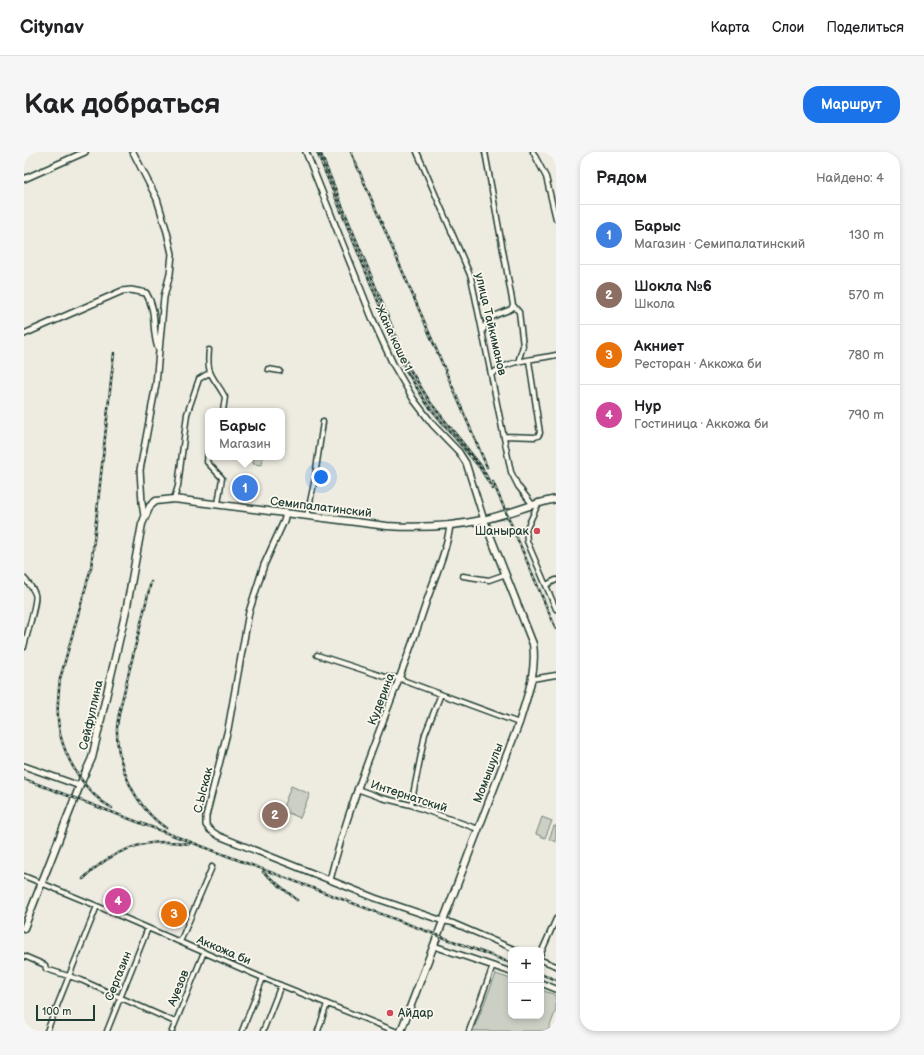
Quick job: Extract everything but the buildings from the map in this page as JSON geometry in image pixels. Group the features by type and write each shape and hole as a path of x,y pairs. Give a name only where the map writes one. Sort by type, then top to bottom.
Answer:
{"main road":[{"name":"Семипалатинский","path":"156,501 174,499 387,526 418,528 484,520 536,503 556,499"},
{"name":"Сейфуллина","path":"24,928 92,758 127,606 144,516 150,506 156,501"},
{"name":"Момышулы","path":"400,1031 519,723 532,679 534,653 533,644 484,520"}],"street":[{"path":"24,179 85,152"},
{"path":"133,152 157,199 166,225 172,254 170,274 164,297 156,384 140,470 144,516"},
{"name":"Жана коше 1","path":"306,152 373,320 393,364 414,400 433,425 459,452 466,463 484,520"},
{"name":"улица Тайкиманов","path":"417,152 471,277 512,472 518,486 536,503"},
{"name":"улица Тайкиманов","path":"485,152 513,305 519,312 523,346 518,362"},
{"path":"534,152 546,177 556,219"},
{"path":"24,334 122,291 131,290 146,293 152,302 154,311 155,340 159,350"},
{"path":"483,333 484,325 490,318 511,309 513,305"},
{"path":"209,350 209,373 225,397 223,408"},
{"path":"492,374 499,368 518,362 556,355"},
{"path":"505,436 535,437 540,433 529,361"},
{"path":"268,369 280,372"},
{"path":"174,499 178,486 187,414 199,379 209,373"},
{"path":"307,516 314,484 323,422"},
{"path":"207,460 207,462 222,478 218,504"},
{"path":"536,503 526,530 527,541 556,609"},
{"name":"С.Ыскак","path":"286,513 284,521 264,565 249,612 228,729 205,821 206,825 214,834 375,898 443,921"},
{"name":"Кудерина","path":"330,880 337,850 357,790 417,635 450,525"},
{"path":"463,576 489,580 506,574"},
{"path":"24,578 36,594 36,602 28,624 24,646"},
{"path":"546,585 556,580"},
{"path":"318,655 386,677 400,678 519,723"},
{"path":"532,679 556,675"},
{"path":"412,805 425,734 441,694"},
{"path":"24,766 80,786"},
{"name":"Интернатский","path":"357,790 412,805 478,829"},
{"path":"180,942 212,868"},
{"name":"Аккожа би","path":"24,876 263,978 395,1031"},
{"path":"47,1031 97,906"},
{"path":"544,947 556,919"},
{"path":"443,921 453,923 509,947"},
{"name":"Сергазин","path":"107,1031 148,928"},
{"path":"434,946 508,971"},
{"name":"Ауезов","path":"172,1031 204,952"},
{"path":"24,956 45,965 46,969 80,980 176,1022"},
{"path":"544,961 556,966"},
{"path":"469,1031 494,966"},
{"path":"242,1031 263,978"},
{"path":"544,984 556,989"},
{"path":"263,1031 281,985"},
{"path":"318,1031 327,1004"}],"shaded area":[{"path":"254,460 263,460 262,465 253,464"},
{"path":"291,786 310,794 300,818 282,810"},
{"path":"542,817 552,821 545,838 536,834"},
{"path":"554,826 556,826 556,842 549,839"},
{"path":"496,974 508,978 508,1019 544,1019 544,991 556,995 556,1010 548,1031 473,1031"}],"railway":[{"path":"317,152 406,370 427,404 480,468 493,489 482,467 430,402 409,368 320,152"},
{"path":"351,152 487,467"},
{"path":"112,808 103,802 86,786 67,755 60,734 58,700 60,679 91,568 114,353"},
{"path":"493,482 556,629"},
{"path":"151,582 117,728 120,756 130,784 145,809 166,828"},
{"path":"24,779 508,962"},
{"path":"83,879 106,860 131,848 159,842 189,844"},
{"path":"263,872 297,900"},
{"path":"544,975 556,980"}],"place":[{"name":"Барыс","path":"245,488"},
{"name":"Шанырак","path":"537,531"},
{"name":"Шокла №6","path":"275,815"},
{"name":"Нур","path":"118,901"},
{"name":"Акниет","path":"174,914"},
{"name":"Айдар","path":"390,1013"}]}
